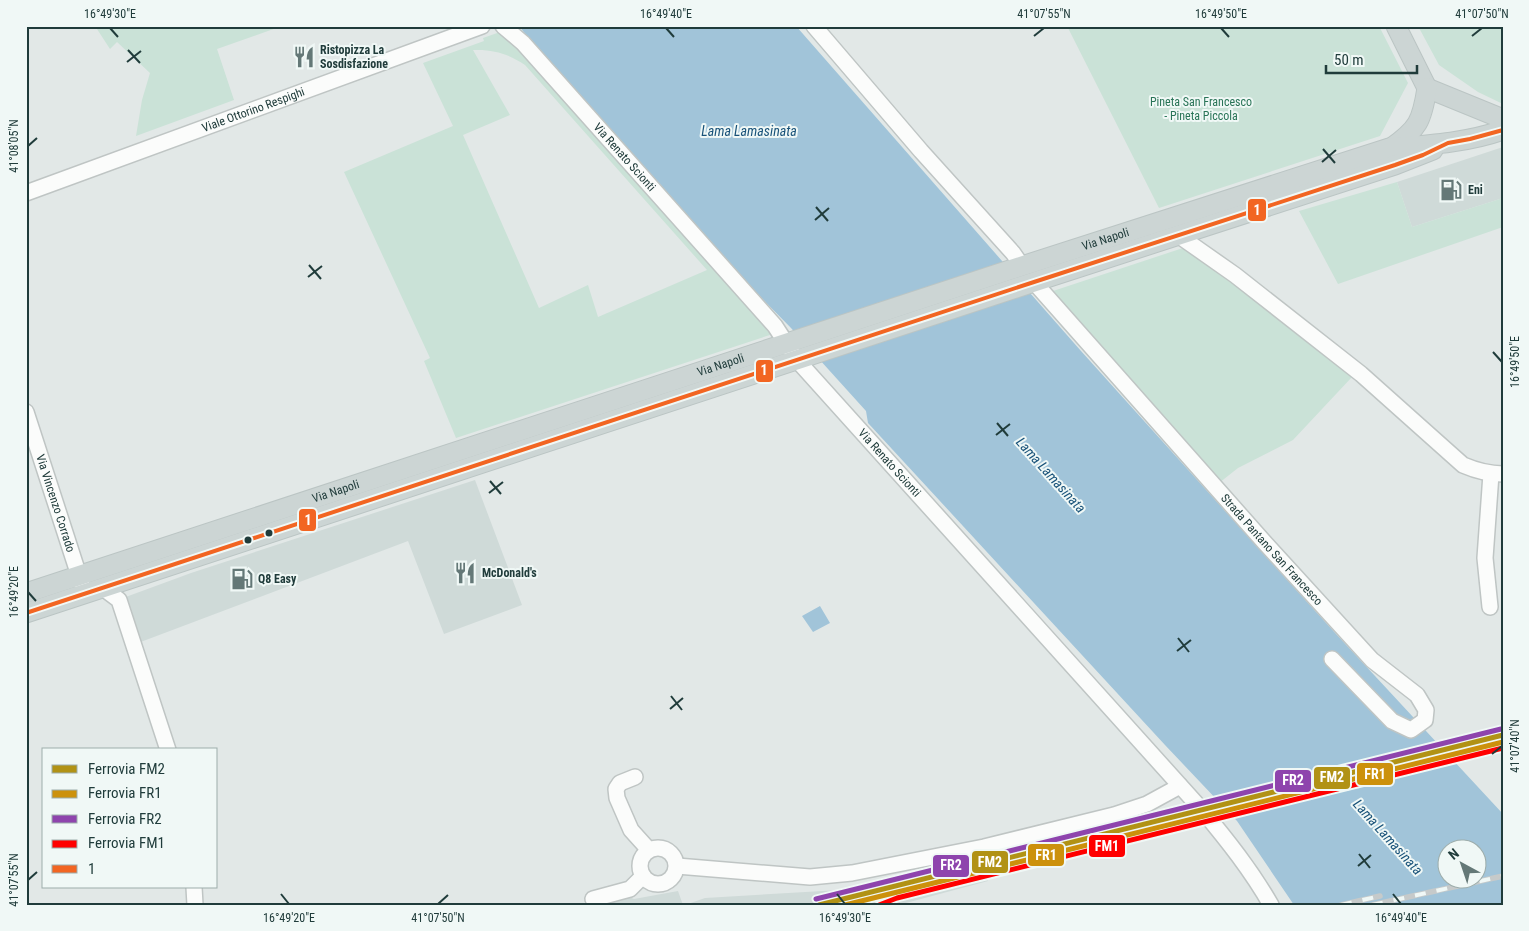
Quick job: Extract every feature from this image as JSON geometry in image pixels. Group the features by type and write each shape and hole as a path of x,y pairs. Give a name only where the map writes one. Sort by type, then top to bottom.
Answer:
{"main road":[{"path":"1389,148 1409,135 1416,125 1424,106 1427,88 1396,26"},
{"path":"1427,88 1503,119"},
{"name":"Via Napoli","path":"26,613 324,515 796,351 1022,266 1389,148 1448,143 1503,130"},
{"name":"Via Napoli","path":"26,593 796,351 1034,282 1395,165 1448,143"}],"street":[{"name":"Viale Ottorino Respighi","path":"26,193 482,26"},
{"name":"Via Renato Scionti","path":"503,26 523,43 1180,786 1242,859 1271,905"},
{"path":"814,26 921,151 1013,253 1022,266"},
{"path":"1178,236 1236,275 1361,374 1463,465 1477,471 1497,474 1485,558 1490,607"},
{"name":"Strada Pantano San Francesco","path":"1034,282 1372,660 1417,695 1426,710 1425,720 1411,730 1392,721 1332,659"},
{"name":"Via Vincenzo Corrado","path":"26,412 85,594"},
{"path":"103,588 119,600 167,748"},
{"path":"635,777 620,783 616,789 617,798 631,830 649,850"},
{"path":"677,866 810,877 852,874 984,847 1114,815 1147,804 1180,786"},
{"path":"655,848 668,850 673,854 677,866 672,878 663,884 651,883 642,876 640,865 644,854 655,848"},
{"path":"593,899 630,889 642,876"},
{"path":"194,888 195,905"}],"shaded area":[{"name":"Eni","path":"1503,147 1503,198 1412,227 1397,182"},
{"path":"475,480 522,605 444,634 408,541 138,643 123,598 191,573"},
{"path":"980,855 988,881 906,903 906,905 685,905 705,898 840,890"},
{"path":"678,891 683,905 596,905 629,897 634,899"}],"green space":[{"path":"95,26 282,26 217,49 234,100 136,136 142,100 150,73 117,42 110,49"},
{"name":"Pineta San Francesco - Pineta Piccola","path":"1067,26 1379,26 1408,83 1380,136 1159,208"},
{"path":"1418,26 1503,26 1503,104 1478,92 1439,65"},
{"path":"500,32 511,38 773,334 456,438 424,361 430,358 344,172 453,126 423,63 484,41 483,38","holes":["473,50 487,50 500,53 525,65 707,270 598,317 588,285 539,308 463,135 510,115"]},
{"path":"1397,182 1412,227 1503,198 1503,227 1338,284 1299,211"},
{"path":"1186,247 1231,278 1352,377 1293,440 1238,468 1219,483 1047,293"}],"water":[{"name":"Lama Lamasinata","path":"519,26 796,26 1081,351 1337,635 1503,814 1503,905 1294,905 1237,821 868,423 866,411 791,328 737,273 541,54"},
{"path":"820,606 830,623 813,632 802,616"}],"railway":[{"path":"1372,905 1503,876"},
{"path":"1341,905 1380,896"}],"rail line":[{"name":"FR2","path":"816,899 1501,729"},
{"name":"FM2","path":"819,905 1503,735"},
{"name":"FR1","path":"845,905 1503,742"},
{"name":"FM1","path":"879,905 897,898 1503,748"}],"transit line":[{"name":"1","path":"26,613 1395,165 1448,143 1503,130"}],"place":[{"name":"Ristopizza La Sosdisfazione","path":"304,57"},
{"name":"Eni","path":"1451,190"},
{"name":"McDonald's","path":"465,573"},
{"name":"Q8 Easy","path":"242,579"}]}
